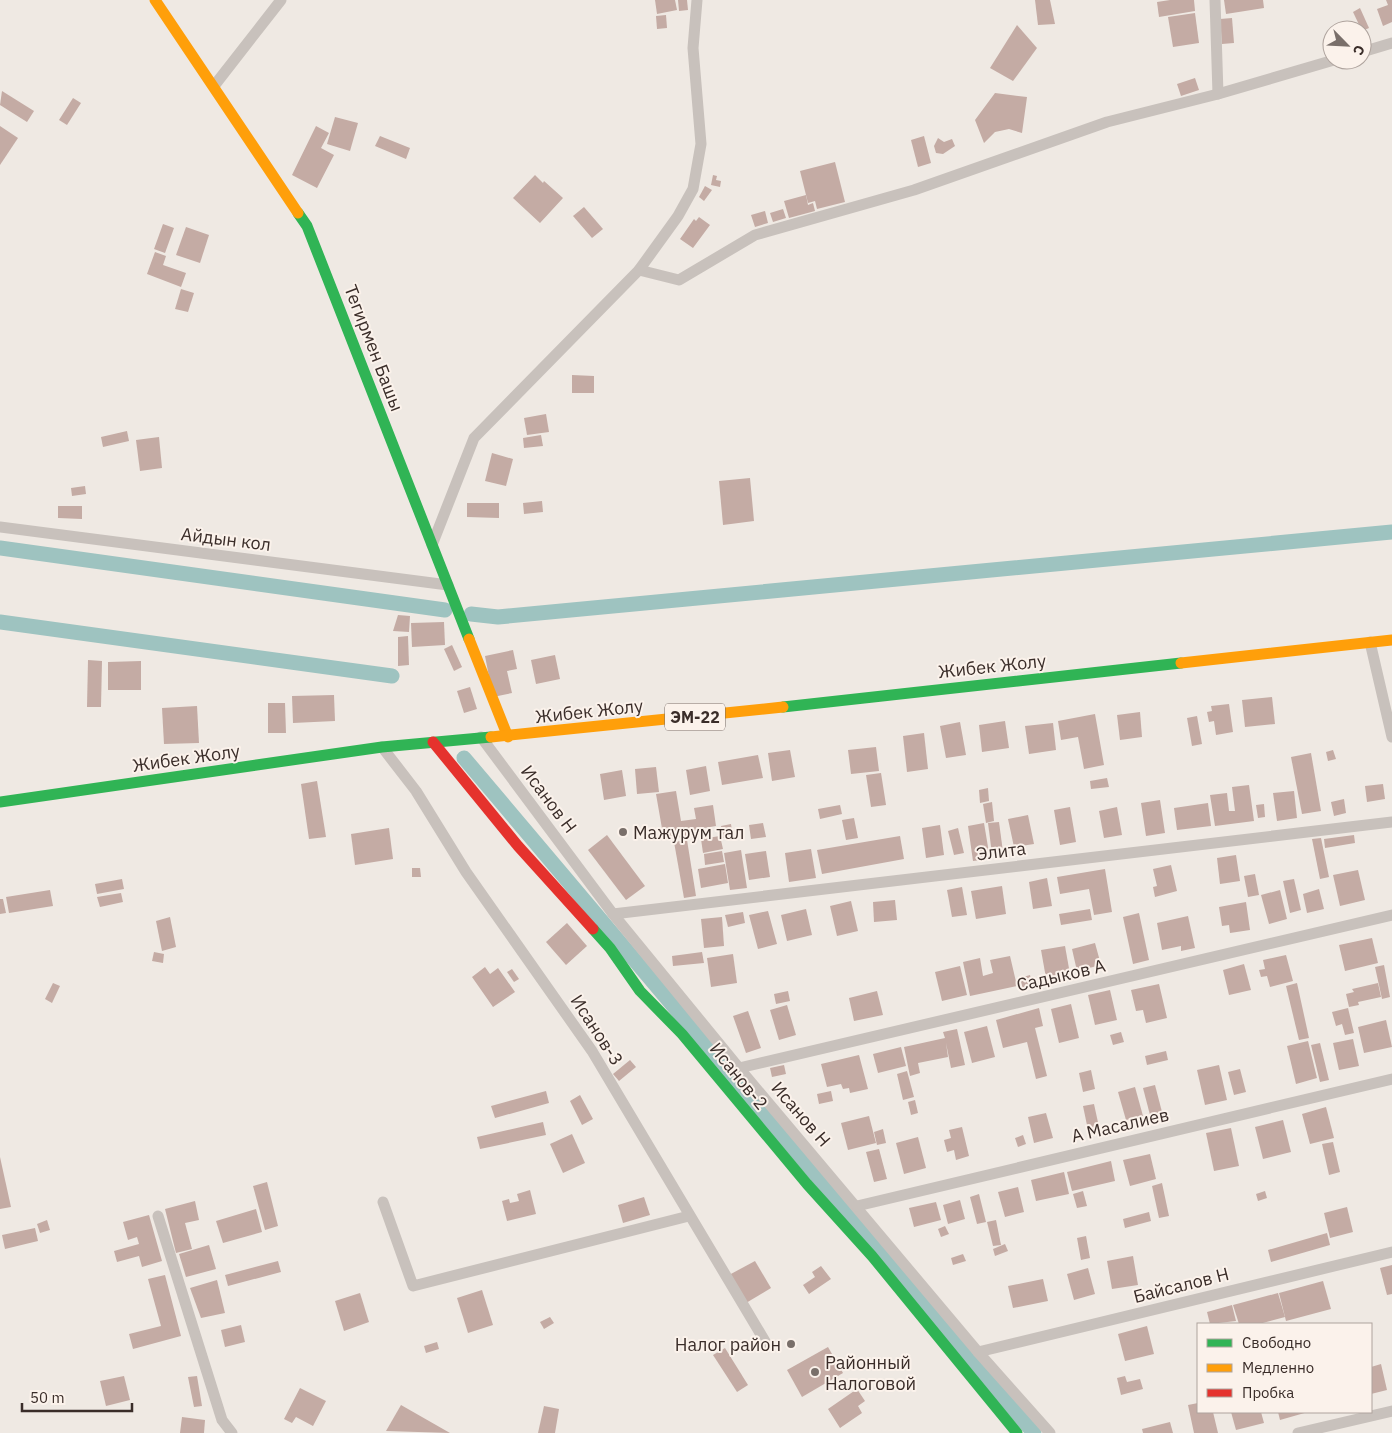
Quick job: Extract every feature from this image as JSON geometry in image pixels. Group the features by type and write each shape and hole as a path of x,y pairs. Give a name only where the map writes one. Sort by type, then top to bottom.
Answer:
{"street":[{"name":"Тегирмен Башы","path":"155,0 307,226 508,737"},
{"path":"214,86 281,0"},
{"path":"432,545 474,438 639,270 678,216 693,189 701,144 693,48 697,0"},
{"path":"1215,0 1218,94"},
{"path":"1372,49 1392,43"},
{"path":"639,270 679,280 755,235 914,190 1107,122 1218,94 1322,64"},
{"name":"Айдын кол","path":"0,527 448,585"},
{"name":"Жибек Жолу","path":"0,802 382,747 508,737 1392,640"},
{"path":"1370,642 1392,737"},
{"name":"Исанов Н","path":"481,738 613,914 738,1068 857,1206 978,1352 1050,1433"},
{"name":"Исанов-2","path":"433,742 518,846 610,948 640,991 682,1034 801,1178 872,1256 1017,1433"},
{"name":"Исанов-3","path":"382,747 416,791 466,872 592,1051 766,1343"},
{"name":"Элита","path":"613,914 1392,822"},
{"name":"Садыков А","path":"738,1068 1392,915"},
{"name":"А Масалиев","path":"857,1206 1392,1078"},
{"path":"383,1202 413,1286 689,1216"},
{"path":"158,1216 222,1420 232,1433"},
{"name":"Байсалов Н","path":"978,1352 1392,1252"},
{"path":"1298,1433 1392,1411"}],"building":[{"path":"655,0 675,0 677,10 657,14"},
{"path":"678,0 687,0 688,10 679,11"},
{"path":"1035,0 1050,0 1055,24 1038,25"},
{"path":"1194,0 1195,11 1159,17 1157,2"},
{"path":"1224,0 1263,0 1264,8 1226,14"},
{"path":"1386,0 1392,0 1392,22 1383,26 1377,9 1388,5"},
{"path":"1360,8 1365,20 1357,20 1353,12"},
{"path":"1195,13 1199,43 1173,47 1168,17"},
{"path":"666,15 667,28 657,29 656,16"},
{"path":"1232,18 1234,43 1222,44 1220,19"},
{"path":"1017,25 1037,48 1013,81 990,68"},
{"path":"1195,78 1199,90 1181,96 1177,84"},
{"path":"2,91 34,111 27,122 0,105"},
{"path":"995,93 1027,97 1022,133 1009,129 995,132 984,143 975,120"},
{"path":"73,98 81,103 67,125 59,120"},
{"path":"335,117 358,123 350,151 327,144"},
{"path":"0,126 18,138 0,165"},
{"path":"316,126 329,133 321,148 334,155 317,188 292,175"},
{"path":"380,136 410,148 406,159 375,146"},
{"path":"924,136 931,163 918,167 911,140"},
{"path":"938,138 944,142 952,139 955,146 943,154 936,153 934,146"},
{"path":"835,162 845,202 817,209 815,201 808,203 800,171"},
{"path":"535,175 563,198 540,223 513,198"},
{"path":"713,175 717,176 716,180 721,181 720,187 711,185"},
{"path":"705,186 712,190 704,201 699,197"},
{"path":"806,195 808,205 813,203 815,211 789,218 784,201"},
{"path":"584,207 603,229 592,238 573,216"},
{"path":"783,209 786,218 773,222 770,213"},
{"path":"765,211 768,223 755,227 751,215"},
{"path":"699,217 710,225 693,248 680,239 694,219 696,221"},
{"path":"163,224 174,228 165,253 154,249"},
{"path":"186,227 209,235 200,263 176,255"},
{"path":"155,252 166,256 163,265 186,273 181,287 147,274"},
{"path":"181,289 194,293 188,312 175,309"},
{"path":"572,375 594,376 594,393 572,393"},
{"path":"546,414 549,432 527,435 524,418"},
{"path":"127,431 129,441 103,447 101,437"},
{"path":"541,435 543,446 524,448 523,438"},
{"path":"159,437 162,468 140,471 136,440"},
{"path":"492,453 513,459 506,486 485,481"},
{"path":"750,478 754,521 723,525 719,481"},
{"path":"85,486 86,494 72,496 71,488"},
{"path":"542,501 543,512 524,514 523,503"},
{"path":"467,503 499,503 499,518 467,517"},
{"path":"58,506 82,506 82,519 58,518"},
{"path":"398,615 410,616 409,632 393,631"},
{"path":"444,622 445,645 412,647 411,623"},
{"path":"408,636 409,665 398,666 398,637"},
{"path":"452,645 462,667 454,671 444,649"},
{"path":"513,650 517,669 507,671 512,693 493,697 485,656"},
{"path":"555,655 560,679 536,684 531,660"},
{"path":"88,660 102,661 101,707 87,707"},
{"path":"141,661 141,690 108,690 108,662"},
{"path":"470,687 477,709 464,713 457,691"},
{"path":"334,695 335,721 293,723 292,696"},
{"path":"1272,697 1275,724 1245,727 1242,700"},
{"path":"268,703 285,703 286,733 268,733"},
{"path":"1229,704 1233,732 1216,735 1214,721 1209,722 1207,712 1212,711 1211,706"},
{"path":"197,706 199,743 164,744 162,708"},
{"path":"1140,712 1142,737 1120,740 1117,715"},
{"path":"1095,714 1104,765 1084,769 1078,737 1061,740 1058,721"},
{"path":"1197,716 1202,744 1192,746 1187,718"},
{"path":"1005,721 1009,748 982,752 979,725"},
{"path":"960,722 966,755 946,758 940,726"},
{"path":"1053,723 1056,750 1029,754 1025,726"},
{"path":"924,733 928,769 907,772 903,736"},
{"path":"876,747 879,771 851,774 848,750"},
{"path":"790,750 795,777 772,781 768,753"},
{"path":"1333,750 1336,759 1328,761 1326,752"},
{"path":"1311,753 1321,811 1302,814 1291,757"},
{"path":"758,755 763,778 722,785 718,762"},
{"path":"706,766 710,791 690,795 686,770"},
{"path":"656,767 659,792 637,794 635,769"},
{"path":"622,770 626,796 604,800 600,774"},
{"path":"881,773 886,805 871,807 866,775"},
{"path":"1107,778 1109,787 1091,789 1090,781"},
{"path":"317,781 326,837 309,839 301,784"},
{"path":"1383,784 1385,799 1367,802 1365,786"},
{"path":"1249,785 1254,821 1215,826 1210,795 1227,793 1229,811 1235,811 1232,787"},
{"path":"988,788 989,801 980,803 979,790"},
{"path":"676,791 681,821 696,819 694,808 713,805 716,826 704,828 705,833 664,840 656,794"},
{"path":"1294,791 1297,818 1277,821 1273,793"},
{"path":"1344,799 1346,813 1334,816 1331,802"},
{"path":"1160,800 1165,833 1146,836 1141,803"},
{"path":"992,802 994,821 986,823 983,804"},
{"path":"1208,803 1211,826 1177,830 1174,808"},
{"path":"1264,804 1265,817 1258,818 1256,805"},
{"path":"840,805 842,814 820,819 818,809"},
{"path":"1070,807 1076,842 1060,845 1054,810"},
{"path":"1117,807 1122,835 1104,838 1099,811"},
{"path":"1028,815 1034,844 1014,847 1008,819"},
{"path":"854,818 858,838 846,840 842,820"},
{"path":"999,822 1003,852 992,854 988,823"},
{"path":"763,823 766,837 751,839 749,825"},
{"path":"984,823 990,859 973,861 968,826"},
{"path":"731,824 733,837 723,838 721,826"},
{"path":"940,825 944,855 926,858 922,828"},
{"path":"389,828 393,859 355,865 351,834"},
{"path":"958,828 964,853 954,855 948,831"},
{"path":"607,835 645,886 626,900 588,850"},
{"path":"1354,835 1355,843 1325,848 1324,839"},
{"path":"720,836 723,849 703,853 701,839"},
{"path":"900,836 904,859 822,874 817,850"},
{"path":"1321,838 1329,877 1320,879 1312,839"},
{"path":"687,840 696,896 684,898 674,842"},
{"path":"811,849 816,878 789,882 785,853"},
{"path":"741,850 747,888 730,890 724,853"},
{"path":"722,851 724,862 705,865 704,854"},
{"path":"766,851 770,877 749,880 745,854"},
{"path":"1236,855 1240,881 1220,884 1217,858"},
{"path":"725,864 728,883 701,888 698,869"},
{"path":"1171,865 1177,891 1155,897 1153,887 1157,886 1153,869"},
{"path":"412,868 420,868 421,877 412,877"},
{"path":"1105,869 1112,912 1094,915 1089,889 1060,894 1057,877"},
{"path":"1358,870 1365,900 1340,906 1333,875"},
{"path":"1255,874 1259,895 1248,897 1244,876"},
{"path":"1047,878 1052,906 1033,909 1029,882"},
{"path":"122,879 124,889 97,894 95,884"},
{"path":"1294,879 1301,910 1290,913 1283,881"},
{"path":"1002,886 1006,914 976,919 971,891"},
{"path":"962,887 967,915 952,917 947,890"},
{"path":"1319,889 1324,909 1307,913 1303,894"},
{"path":"50,890 53,906 9,913 6,897"},
{"path":"1280,890 1287,919 1269,924 1261,895"},
{"path":"121,893 123,902 100,907 97,897"},
{"path":"0,899 3,899 6,913 0,914"},
{"path":"895,900 897,920 874,922 873,902"},
{"path":"851,901 858,931 837,936 830,906"},
{"path":"1246,902 1250,930 1230,933 1229,925 1222,926 1219,907"},
{"path":"806,909 812,935 787,941 781,915"},
{"path":"1090,909 1092,920 1061,925 1059,914"},
{"path":"768,911 777,944 758,949 749,915"},
{"path":"743,912 745,923 728,927 725,915"},
{"path":"1139,913 1149,960 1133,964 1123,917"},
{"path":"1188,916 1195,948 1181,951 1181,946 1162,950 1157,923"},
{"path":"170,917 176,947 162,951 156,921"},
{"path":"722,917 724,946 704,948 701,919"},
{"path":"567,923 587,946 566,965 546,942"},
{"path":"1372,938 1378,963 1345,971 1339,945"},
{"path":"1095,943 1101,965 1077,971 1072,949"},
{"path":"1065,946 1070,974 1046,978 1041,950"},
{"path":"154,952 164,954 163,963 152,961"},
{"path":"702,952 704,963 673,966 672,956"},
{"path":"733,954 737,983 711,987 707,958"},
{"path":"1286,955 1293,981 1270,987 1267,976 1261,977 1259,970 1265,969 1263,960"},
{"path":"1010,956 1017,986 970,996 963,962 980,958 983,976 993,973 990,960"},
{"path":"1244,964 1251,990 1229,995 1223,970"},
{"path":"1384,965 1390,997 1382,999 1375,967"},
{"path":"960,966 967,995 942,1001 935,972"},
{"path":"485,967 490,974 498,968 515,992 493,1007 472,977"},
{"path":"512,969 519,979 514,982 507,972"},
{"path":"1030,975 1033,988 1023,990 1020,978"},
{"path":"53,983 60,986 52,1003 45,999"},
{"path":"1297,983 1309,1038 1299,1040 1286,986"},
{"path":"1378,983 1381,997 1358,1002 1359,1005 1349,1007 1346,994 1354,992 1352,989"},
{"path":"1159,984 1167,1018 1146,1023 1143,1010 1136,1011 1131,990"},
{"path":"1110,990 1117,1020 1095,1025 1088,995"},
{"path":"788,991 790,1001 776,1004 774,994"},
{"path":"877,991 883,1015 854,1021 849,998"},
{"path":"1071,1004 1079,1038 1059,1043 1051,1009"},
{"path":"787,1005 796,1035 779,1040 770,1010"},
{"path":"1039,1008 1043,1026 1035,1028 1047,1076 1036,1079 1027,1042 1003,1048 996,1020"},
{"path":"1348,1008 1354,1033 1345,1035 1342,1024 1336,1026 1332,1012"},
{"path":"748,1011 761,1048 746,1053 733,1016"},
{"path":"1386,1020 1392,1047 1364,1053 1358,1027"},
{"path":"987,1026 995,1057 972,1063 964,1032"},
{"path":"957,1029 965,1065 951,1068 946,1043 948,1057 918,1063 920,1073 910,1076 904,1047 945,1038 943,1032"},
{"path":"1121,1032 1124,1042 1113,1045 1110,1035"},
{"path":"1353,1039 1359,1066 1339,1070 1333,1043"},
{"path":"1308,1041 1317,1078 1296,1084 1287,1046"},
{"path":"1320,1043 1329,1080 1320,1082 1311,1045"},
{"path":"901,1047 906,1066 878,1073 873,1054"},
{"path":"1166,1051 1168,1060 1147,1065 1145,1056"},
{"path":"859,1055 868,1089 850,1093 849,1088 843,1089 841,1084 827,1087 821,1064"},
{"path":"630,1060 636,1067 619,1081 613,1074"},
{"path":"784,1065 786,1074 772,1077 770,1068"},
{"path":"1219,1065 1227,1100 1205,1105 1197,1070"},
{"path":"1240,1069 1246,1092 1234,1095 1228,1072"},
{"path":"1091,1070 1095,1089 1083,1092 1079,1073"},
{"path":"907,1071 914,1097 903,1100 897,1074"},
{"path":"1155,1085 1162,1112 1150,1115 1143,1088"},
{"path":"1135,1087 1143,1116 1126,1120 1118,1092"},
{"path":"546,1091 549,1103 495,1118 491,1106"},
{"path":"831,1091 833,1101 819,1104 817,1094"},
{"path":"580,1095 593,1119 582,1125 570,1101"},
{"path":"915,1100 918,1113 911,1115 908,1102"},
{"path":"1094,1104 1099,1127 1088,1130 1083,1106"},
{"path":"1326,1107 1334,1138 1310,1144 1302,1114"},
{"path":"1046,1113 1053,1138 1034,1143 1028,1117"},
{"path":"869,1116 876,1143 848,1150 841,1123"},
{"path":"1283,1120 1291,1152 1263,1159 1255,1127"},
{"path":"543,1122 546,1135 480,1149 477,1137"},
{"path":"962,1127 969,1156 956,1160 954,1150 947,1152 944,1140 951,1138 949,1130"},
{"path":"1231,1128 1239,1166 1214,1171 1206,1133"},
{"path":"883,1129 886,1143 877,1145 874,1132"},
{"path":"572,1134 585,1163 563,1173 550,1144"},
{"path":"1023,1135 1026,1144 1018,1147 1015,1138"},
{"path":"918,1137 926,1168 904,1174 896,1143"},
{"path":"1333,1142 1340,1172 1329,1175 1322,1144"},
{"path":"879,1149 887,1179 874,1182 866,1152"},
{"path":"1150,1154 1156,1179 1130,1186 1123,1160"},
{"path":"0,1157 11,1207 0,1209"},
{"path":"1111,1161 1115,1181 1072,1191 1067,1172"},
{"path":"1064,1172 1069,1194 1036,1201 1031,1180"},
{"path":"267,1182 278,1226 265,1230 253,1186"},
{"path":"1162,1183 1169,1216 1159,1218 1152,1186"},
{"path":"1018,1187 1024,1212 1005,1217 998,1192"},
{"path":"530,1190 536,1214 507,1221 502,1201 509,1199 510,1203 519,1201 517,1194"},
{"path":"1083,1191 1087,1206 1077,1208 1073,1194"},
{"path":"1265,1191 1267,1198 1258,1201 1256,1194"},
{"path":"979,1194 986,1222 977,1224 970,1197"},
{"path":"644,1197 650,1215 623,1223 618,1205"},
{"path":"960,1200 965,1219 948,1224 943,1205"},
{"path":"195,1201 199,1220 185,1223 192,1249 176,1253 165,1209"},
{"path":"936,1202 941,1220 914,1227 909,1208"},
{"path":"1347,1207 1353,1232 1330,1238 1324,1213"},
{"path":"256,1209 262,1232 223,1243 216,1221"},
{"path":"1149,1212 1151,1221 1125,1228 1123,1219"},
{"path":"149,1215 162,1261 142,1267 139,1256 117,1262 114,1251 139,1244 137,1237 128,1240 123,1222"},
{"path":"47,1220 50,1230 40,1233 37,1224"},
{"path":"996,1220 1001,1245 993,1246 987,1222"},
{"path":"945,1226 949,1234 941,1237 938,1229"},
{"path":"35,1228 38,1241 5,1249 2,1235"},
{"path":"1327,1233 1330,1245 1271,1262 1268,1250"},
{"path":"1086,1236 1090,1258 1081,1260 1077,1238"},
{"path":"1005,1244 1008,1251 995,1256 993,1249"},
{"path":"209,1245 216,1269 186,1277 179,1254"},
{"path":"963,1254 966,1261 953,1265 951,1258"},
{"path":"1133,1256 1138,1285 1112,1289 1107,1261"},
{"path":"278,1261 281,1272 228,1286 225,1275"},
{"path":"755,1261 771,1288 746,1303 729,1275"},
{"path":"1392,1265 1392,1294 1387,1295 1380,1268"},
{"path":"821,1266 831,1279 809,1294 803,1285 815,1277 812,1272"},
{"path":"1088,1268 1095,1294 1074,1300 1067,1274"},
{"path":"165,1275 181,1336 133,1349 129,1334 161,1326 148,1279"},
{"path":"1043,1279 1048,1301 1013,1308 1008,1286"},
{"path":"217,1280 225,1313 201,1318 190,1288"},
{"path":"1323,1281 1331,1309 1286,1321 1279,1293"},
{"path":"482,1290 493,1325 468,1333 457,1298"},
{"path":"360,1293 369,1322 344,1331 335,1301"},
{"path":"1278,1293 1285,1317 1263,1323 1239,1323 1233,1305"},
{"path":"1232,1305 1236,1321 1210,1323 1207,1312"},
{"path":"550,1317 554,1323 544,1329 540,1322"},
{"path":"241,1325 245,1342 225,1347 221,1330"},
{"path":"1147,1326 1154,1354 1125,1361 1118,1334"},
{"path":"437,1342 439,1349 426,1353 424,1346"},
{"name":"Районный Налоговой","path":"828,1347 843,1373 802,1397 787,1370"},
{"path":"725,1348 748,1385 737,1392 713,1355"},
{"path":"1381,1364 1387,1390 1372,1394 1372,1367"},
{"path":"124,1376 130,1400 106,1406 100,1381"},
{"path":"197,1376 202,1406 194,1407 188,1377"},
{"path":"1125,1376 1127,1382 1140,1379 1143,1389 1121,1395 1117,1378"},
{"path":"300,1388 326,1401 313,1426 296,1417 292,1423 284,1419"},
{"path":"857,1389 865,1401 858,1406 862,1413 840,1428 828,1409"},
{"path":"1197,1403 1197,1413 1213,1413 1218,1433 1194,1433 1188,1405"},
{"path":"401,1405 450,1433 386,1431"},
{"path":"544,1406 559,1409 555,1433 538,1433"},
{"path":"1231,1413 1261,1413 1264,1423 1236,1430"},
{"path":"1278,1413 1304,1413 1280,1420"},
{"path":"182,1417 205,1420 204,1433 180,1433"},
{"path":"1170,1422 1173,1433 1143,1433 1142,1429"}],"waterway":[{"path":"471,614 498,617 1392,532"},
{"path":"0,548 445,610"},
{"path":"0,622 392,676"},
{"path":"464,758 1034,1433"}],"traffic: fast":[{"path":"298,213 307,226 469,639"},
{"path":"783,707 1181,663"},
{"path":"0,802 382,747 491,737"},
{"path":"593,929 610,948 640,991 682,1034 807,1184 872,1256 1017,1433"}],"traffic: slow":[{"path":"155,0 298,213"},
{"path":"469,639 508,737"},
{"path":"1181,663 1392,640"},
{"path":"491,737 783,707"}],"traffic: jam":[{"path":"433,742 518,846 593,929"}],"place":[{"name":"Мажурум тал","path":"623,832"},
{"name":"Налог район","path":"791,1344"},
{"name":"Районный Налоговой","path":"815,1372"}]}
